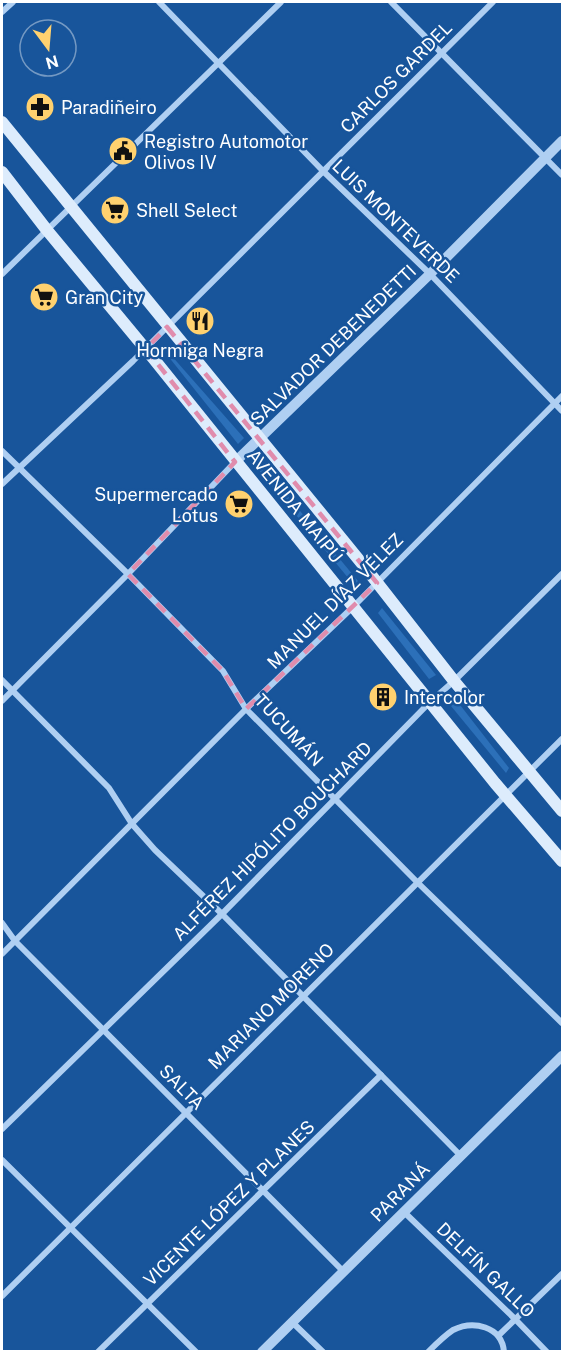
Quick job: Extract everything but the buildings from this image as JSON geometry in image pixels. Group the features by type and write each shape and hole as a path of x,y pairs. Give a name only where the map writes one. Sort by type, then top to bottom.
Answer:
{"main road":[{"name":"AVENIDA MAIPÚ","path":"2,122 454,681 562,811"},
{"name":"AVENIDA MAIPÚ","path":"2,172 430,702 562,861"}],"street":[{"path":"2,12 13,2"},
{"name":"LUIS MONTEVERDE","path":"159,2 323,171 430,274 562,411"},
{"path":"2,274 280,2"},
{"path":"391,2 562,174"},
{"name":"CARLOS GARDEL","path":"2,484 146,349 493,2"},
{"name":"SALVADOR DEBENEDETTI","path":"2,701 235,462 430,274 562,141"},
{"name":"MANUEL DÍAZ VÉLEZ","path":"2,954 246,709 354,606 562,396"},
{"name":"TUCUMÁN","path":"2,451 223,671 246,709 417,882 562,1023"},
{"name":"ALFÉREZ HIPÓLITO BOUCHARD","path":"2,1129 222,914 430,702 562,574"},
{"path":"2,680 109,788 132,824 154,850 222,914 461,1156"},
{"name":"MARIANO MORENO","path":"2,1296 562,739"},
{"name":"SALTA","path":"2,923 15,941 343,1271"},
{"name":"PARANÁ","path":"262,1352 562,1056"},
{"name":"VICENTE LÓPEZ Y PLANES","path":"98,1352 381,1075"},
{"path":"2,1160 196,1352"},
{"name":"DELFÍN GALLO","path":"404,1212 547,1352"},
{"path":"499,1335 562,1274"},
{"path":"292,1322 323,1352"},
{"path":"428,1352 453,1330 477,1325 488,1328 499,1335 504,1352"}],"highlighted area":[{"path":"167,327 377,583 246,709 223,671 128,574 235,462 146,349"}],"shaded area":[{"path":"170,354 244,438 238,444 168,356"},
{"path":"262,465 358,581 354,585 258,469"},
{"path":"382,608 436,675 429,679 378,613"},
{"path":"457,701 509,768 506,773 451,706"}],"place":[{"name":"Paradiñeiro","path":"40,107"},
{"name":"Registro Automotor Olivos IV","path":"123,151"},
{"name":"Shell Select","path":"115,210"},
{"name":"Gran City","path":"44,297"},
{"name":"Hormiga Negra","path":"200,321"},
{"name":"Supermercado Lotus","path":"239,504"},
{"name":"Intercolor","path":"383,697"}]}
